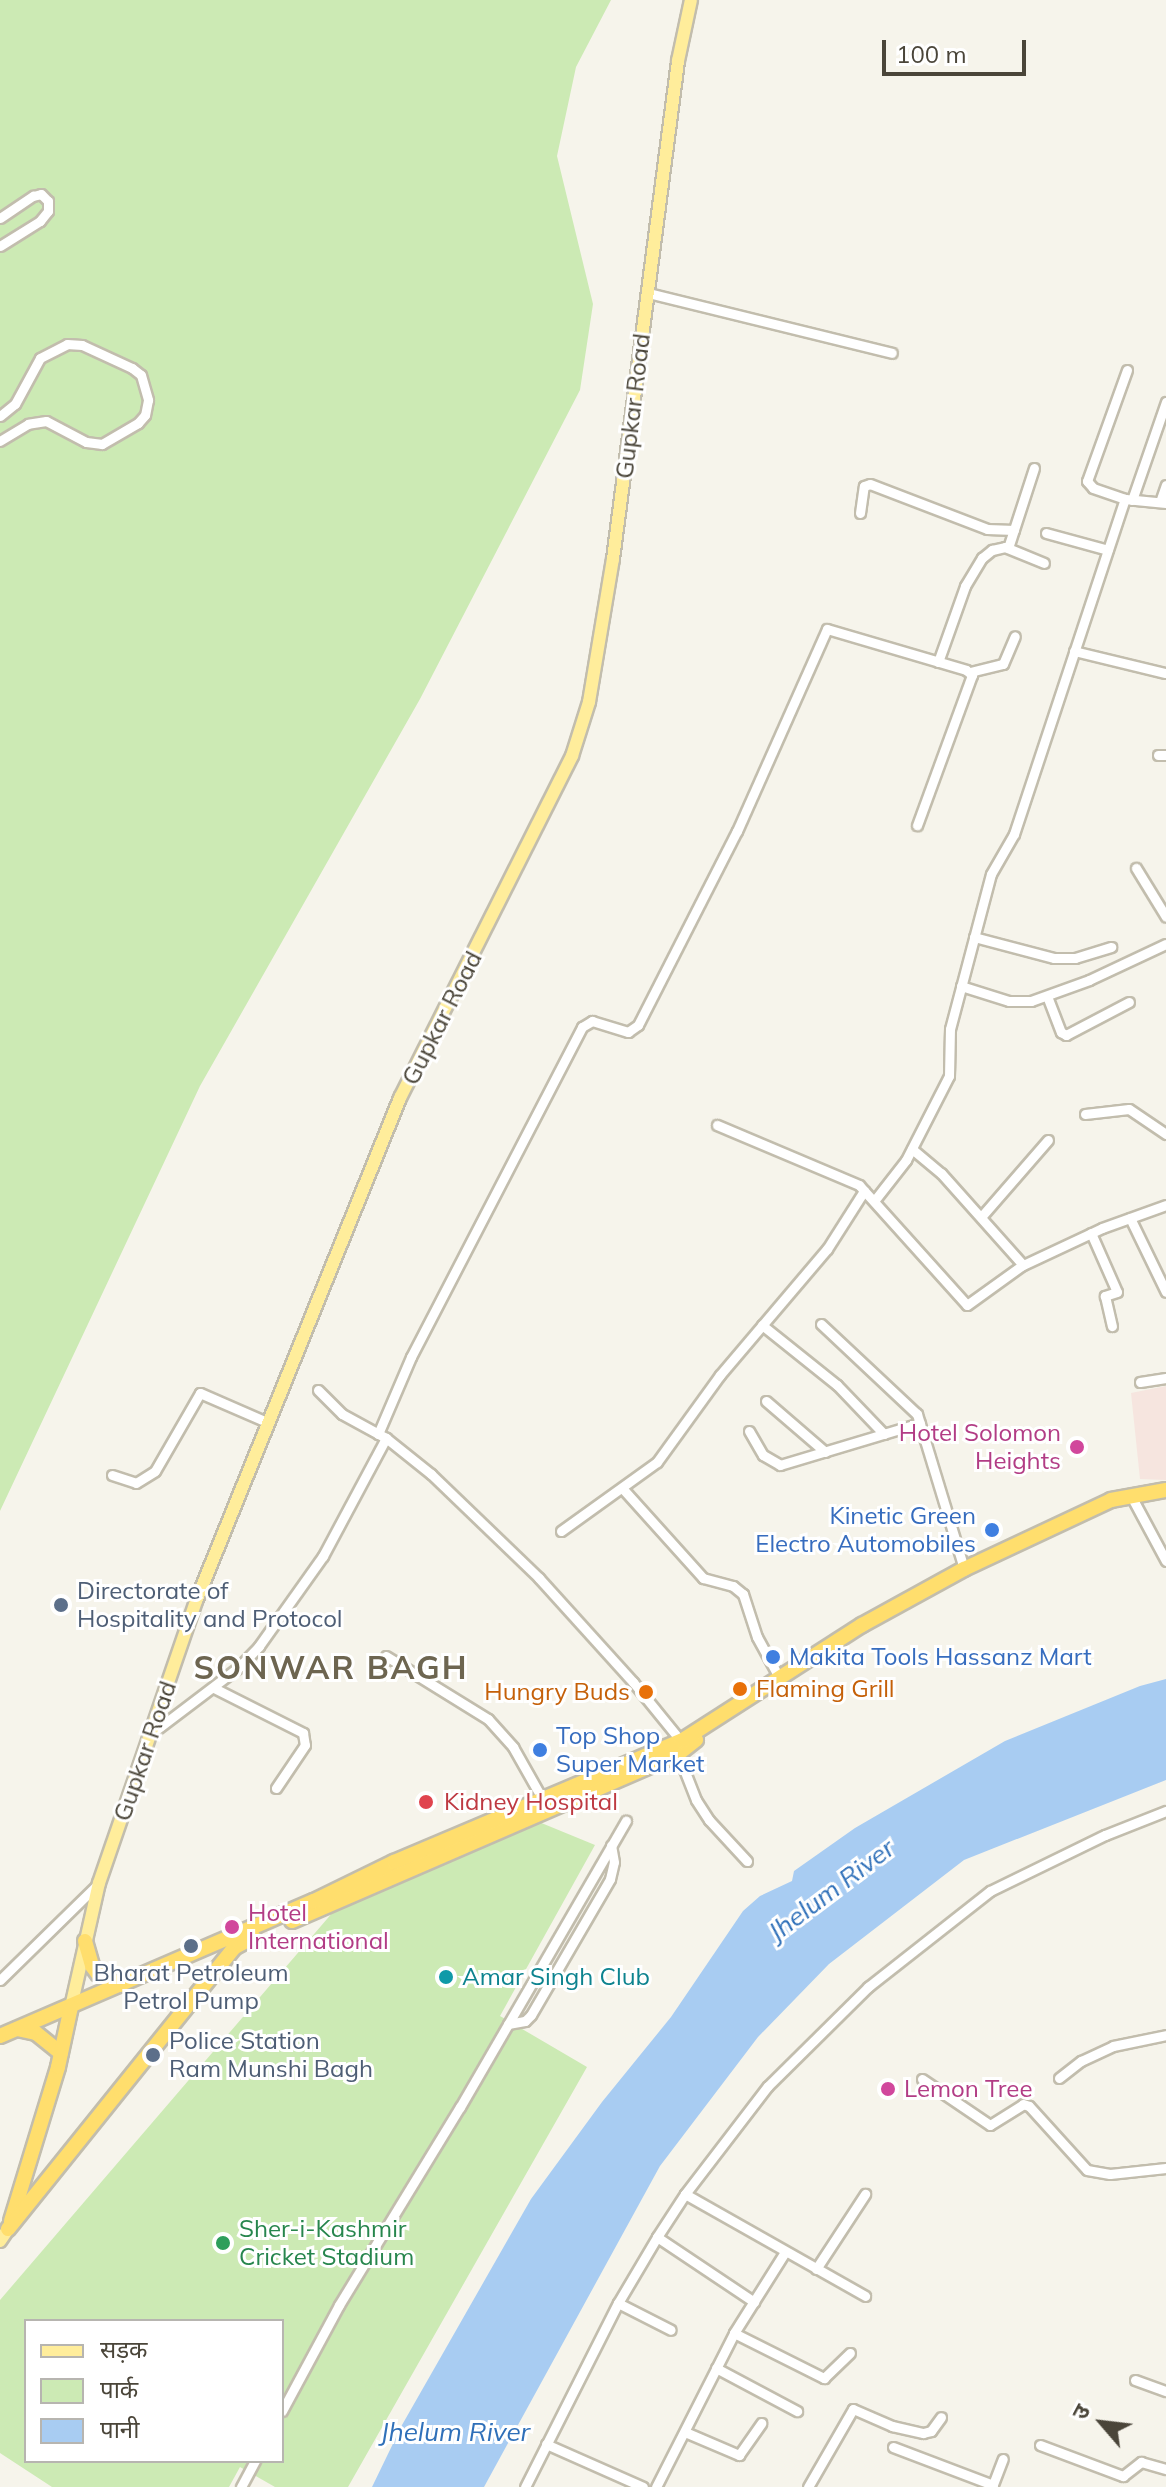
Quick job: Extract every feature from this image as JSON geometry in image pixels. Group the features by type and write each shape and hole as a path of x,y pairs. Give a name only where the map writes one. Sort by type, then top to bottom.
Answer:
{"highway":[{"path":"0,2036 264,1927 680,1748 862,1625 964,1569 1091,1508 1130,1494 1166,1490"},
{"path":"264,1927 358,1880 543,1800 680,1748"},
{"path":"4,2235 238,1938"},
{"path":"85,1941 92,1966 98,1974 121,1985"},
{"path":"4,2235 61,2053 71,2007"},
{"path":"17,2029 36,2033 61,2053"}],"main road":[{"name":"Gupkar Road","path":"71,2007 99,1883 197,1599 400,1098 576,742 589,702 613,559 678,61 691,0"}],"street":[{"path":"0,218 33,196 41,194 48,201 48,211 40,221 0,246"},
{"path":"648,293 892,353"},
{"path":"0,416 15,404 40,358 67,344 82,345 132,368 141,375 148,400 145,415 138,423 102,444 86,442 46,421 28,424 0,441"},
{"path":"1127,370 1086,477 1093,488 1128,500 1163,503 1166,485"},
{"path":"874,1201 912,1149 949,1076 948,1042 991,874 1014,834 1108,550 1166,402"},
{"path":"1008,548 1034,468"},
{"path":"860,513 864,486 870,484 987,529 1014,530"},
{"path":"1046,533 1108,550"},
{"path":"938,662 958,602 974,569 992,550 1008,548 1044,563"},
{"path":"152,1733 214,1688 259,1646 299,1591 341,1524 382,1436 411,1357 582,1027 600,1022 628,1032 638,1025 764,775 825,631 835,629 970,672 1001,666 1015,636"},
{"path":"1074,651 1165,673"},
{"path":"917,825 972,683 970,672"},
{"path":"1136,868 1166,917"},
{"path":"974,937 1054,958 1075,958 1111,947"},
{"path":"961,986 1009,1001 1047,996 1166,944"},
{"path":"1047,996 1061,1032 1066,1035 1129,1002"},
{"path":"1085,1114 1129,1109 1166,1134"},
{"path":"717,1125 851,1180 874,1201 967,1305 1023,1265 1091,1233 1166,1205"},
{"path":"981,1217 1048,1140"},
{"path":"912,1149 941,1173 1023,1265"},
{"path":"561,1531 657,1462 762,1325 827,1249 864,1191"},
{"path":"1130,1218 1166,1292"},
{"path":"1091,1233 1117,1292 1105,1296 1112,1326"},
{"path":"821,1324 902,1397 920,1423 964,1569"},
{"path":"762,1325 837,1385 884,1434"},
{"path":"1140,1382 1166,1378"},
{"path":"318,1390 342,1414 382,1436 431,1474 539,1578 633,1682 680,1748 696,1800 709,1820 747,1861"},
{"path":"112,1475 136,1483 155,1471 200,1393 269,1423"},
{"path":"766,1401 825,1452"},
{"path":"749,1431 763,1455 774,1464 920,1423"},
{"path":"623,1489 703,1578 733,1586 743,1594 757,1637 780,1679"},
{"path":"1130,1494 1161,1542 1166,1561"},
{"path":"386,1656 488,1719 513,1747 543,1800"},
{"path":"214,1688 303,1733 305,1745 276,1788"},
{"path":"525,2487 618,2303 657,2237 685,2194 768,2086 868,1987 957,1914 1035,1867 1166,1811"},
{"path":"284,2407 339,2305 626,1821"},
{"path":"508,2024 525,2021 531,2015 610,1879 614,1862 611,1845"},
{"path":"0,1980 99,1883"},
{"path":"1059,2078 1081,2061 1113,2046 1166,2035"},
{"path":"922,2079 990,2125 1023,2104 1029,2106 1087,2170 1110,2174 1166,2168"},
{"path":"685,2194 865,2296"},
{"path":"816,2269 865,2194"},
{"path":"657,2237 754,2302"},
{"path":"656,2487 734,2333 785,2252"},
{"path":"618,2303 671,2330"},
{"path":"734,2333 824,2378 850,2353"},
{"path":"716,2368 797,2411"},
{"path":"1135,2380 1166,2391"},
{"path":"808,2487 853,2409 892,2426 923,2433 931,2431 941,2417"},
{"path":"685,2432 739,2455 761,2423"},
{"path":"546,2444 643,2487"},
{"path":"1040,2445 1123,2476 1141,2462 1166,2469"},
{"path":"893,2447 992,2486 1003,2459"},
{"path":"241,2487 254,2463"}],"shaded area":[{"path":"1166,1386 1166,1480 1140,1479 1131,1393"}],"green space":[{"path":"0,0 611,0 576,67 557,156 593,304 580,390 420,699 200,1086 0,1511"},
{"path":"539,1822 595,1845 500,2016 587,2067 348,2487 275,2487 240,2467 229,2487 52,2487 0,2453 0,2300 333,1912"}],"water":[{"name":"Jhelum River","path":"1166,1679 1166,1780 964,1860 829,1964 758,2037 660,2166 484,2487 372,2487 402,2425 531,2199 602,2102 671,2017 743,1911 760,1896 792,1881 794,1871 855,1828 1005,1741 1140,1686"}],"place":[{"name":"Hotel Solomon Heights","path":"1077,1447"},
{"name":"Kinetic Green Electro Automobiles","path":"992,1530"},
{"name":"Directorate of Hospitality and Protocol","path":"61,1605"},
{"name":"Makita Tools Hassanz Mart","path":"773,1657"},
{"name":"Flaming Grill","path":"740,1689"},
{"name":"Hungry Buds","path":"646,1692"},
{"name":"Top Shop Super Market","path":"540,1750"},
{"name":"Kidney Hospital","path":"426,1802"},
{"name":"Hotel International","path":"232,1927"},
{"name":"Bharat Petroleum Petrol Pump","path":"191,1946"},
{"name":"Amar Singh Club","path":"446,1977"},
{"name":"Police Station Ram Munshi Bagh","path":"153,2055"},
{"name":"Lemon Tree","path":"888,2089"},
{"name":"Sher-i-Kashmir Cricket Stadium","path":"223,2243"}],"district":[{"name":"SONWAR BAGH","path":"331,1667"}]}
